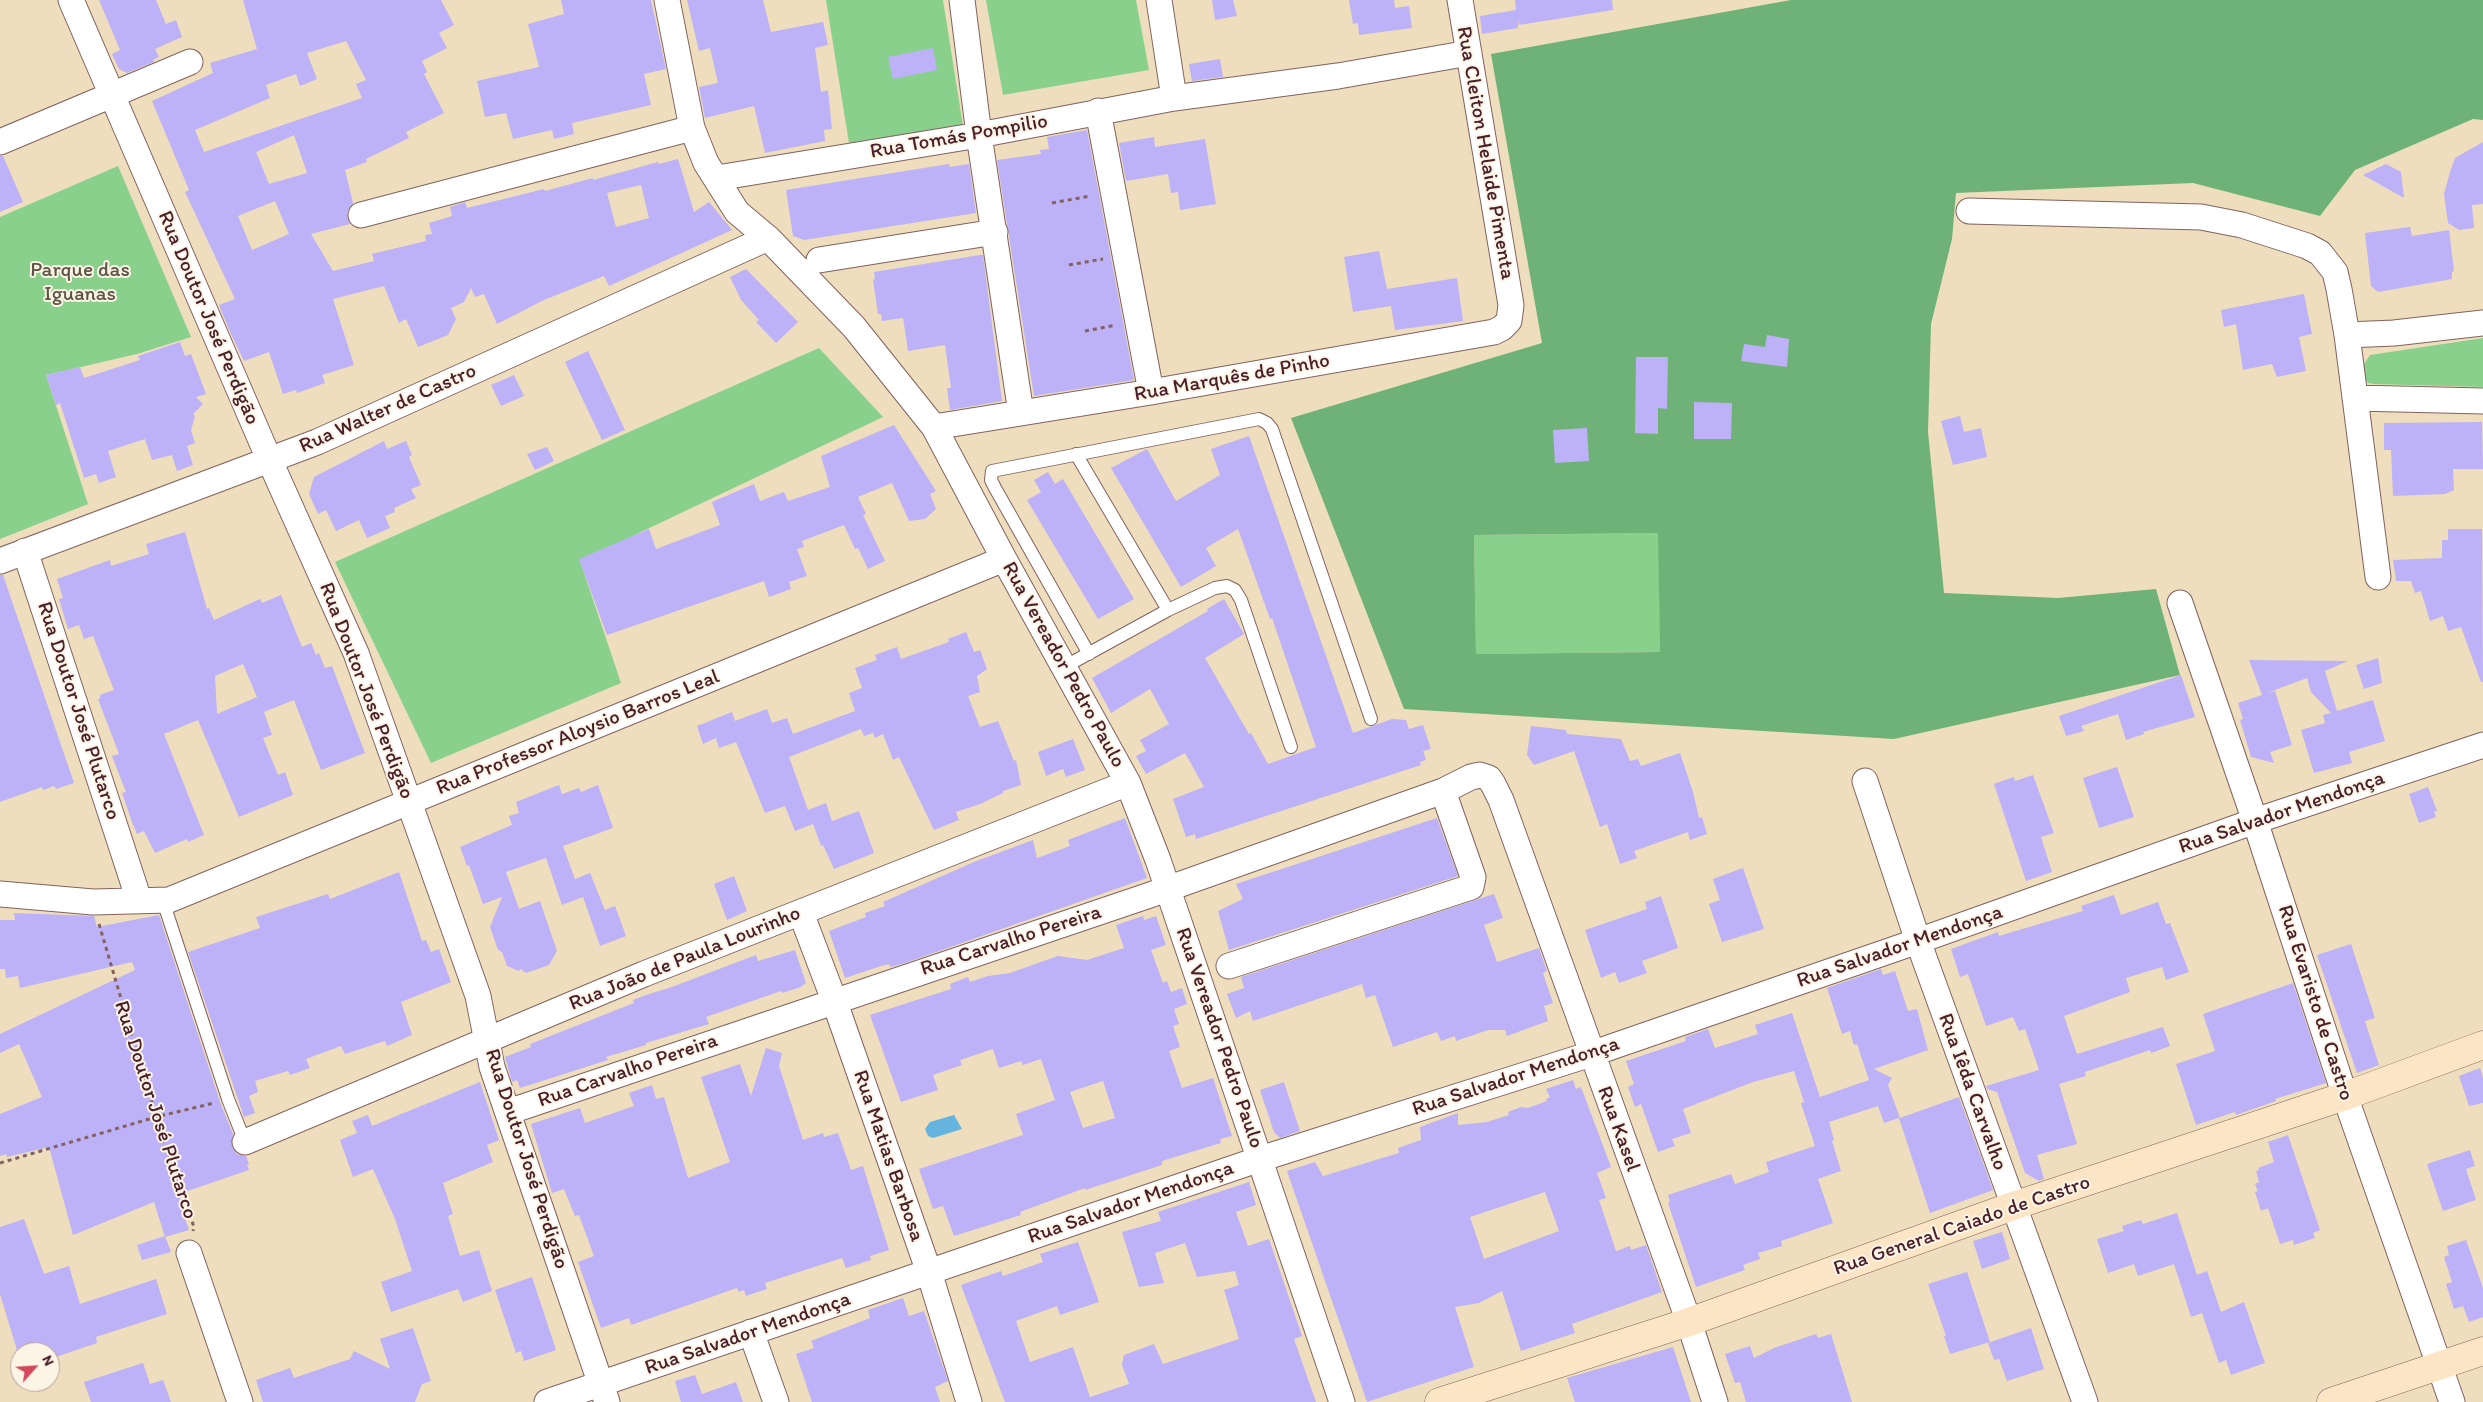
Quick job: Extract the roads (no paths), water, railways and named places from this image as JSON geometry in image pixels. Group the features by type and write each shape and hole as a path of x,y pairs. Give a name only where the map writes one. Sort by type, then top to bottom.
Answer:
{"street":[{"name":"Rua Doutor José Perdigão","path":"71,0 269,459 356,653 478,996 492,1067 605,1393"},
{"name":"Rua Vereador Pedro Paulo","path":"667,0 692,128 706,163 737,212 768,238 854,327 934,427 1004,559 1128,783 1167,889 1342,1402"},
{"path":"962,0 979,135 1019,400"},
{"path":"1159,0 1174,98"},
{"name":"Rua Cleiton Helaide Pimenta","path":"1460,0 1511,305"},
{"name":"Rua Tomás Pompilio","path":"716,178 979,135 1174,98 1338,76 1469,53"},
{"path":"0,142 190,62"},
{"path":"1098,111 1151,392"},
{"path":"361,215 692,128"},
{"path":"1969,211 2201,218 2242,225 2307,246 2320,253 2335,272 2347,335 2378,577"},
{"path":"819,260 995,232"},
{"name":"Rua Walter de Castro","path":"0,561 317,442 768,238"},
{"name":"Rua Marquês de Pinho","path":"934,427 1151,392 1494,332 1502,328 1509,321 1511,305"},
{"path":"2347,335 2483,323"},
{"path":"2355,398 2483,401"},
{"name":"Rua Doutor José Plutarco","path":"25,551 151,901"},
{"name":"Rua Professor Aloysio Barros Leal","path":"0,894 93,902 151,901 410,802 1004,559"},
{"name":"Rua Evaristo de Castro","path":"2180,603 2255,821 2345,1096 2452,1402"},
{"name":"Rua Salvador Mendonça","path":"547,1402 605,1393 751,1332 1260,1159 1591,1054 1918,941 2255,821 2483,745"},
{"name":"Rua Carvalho Pereira","path":"508,1112 834,1000 1167,889 1443,791 1471,777 1480,775 1489,778 1501,800"},
{"name":"Rua Iêda Carvalho","path":"1865,781 1918,941 2085,1402"},
{"name":"Rua João de Paula Lourinho","path":"245,1142 644,974 1128,783"},
{"path":"1229,966 1471,887 1473,876 1443,791"},
{"name":"Rua Kasel","path":"1501,800 1689,1322 1715,1402"},
{"name":"Rua Matias Barbosa","path":"801,913 834,1000 929,1272 969,1402"},
{"name":"Rua General Caiado de Castro","path":"1439,1402 1689,1322 2013,1206 2345,1096 2483,1045"},
{"path":"189,1253 240,1402"},
{"path":"751,1332 776,1402"},
{"path":"2331,1402 2483,1351"}],"lane":[{"path":"1090,654 991,480 992,471 997,468 1259,420 1267,423 1272,428 1371,719"},
{"path":"1076,454 1168,610"},
{"path":"1064,667 1168,610 1215,588 1227,586 1235,590 1241,600 1291,747"},
{"path":"151,901 245,1142"}],"water":[{"path":"954,1115 962,1129 933,1138 928,1136 925,1129 930,1122"}],"park label":[{"name":"Parque das Iguanas","path":"80,283"}]}
